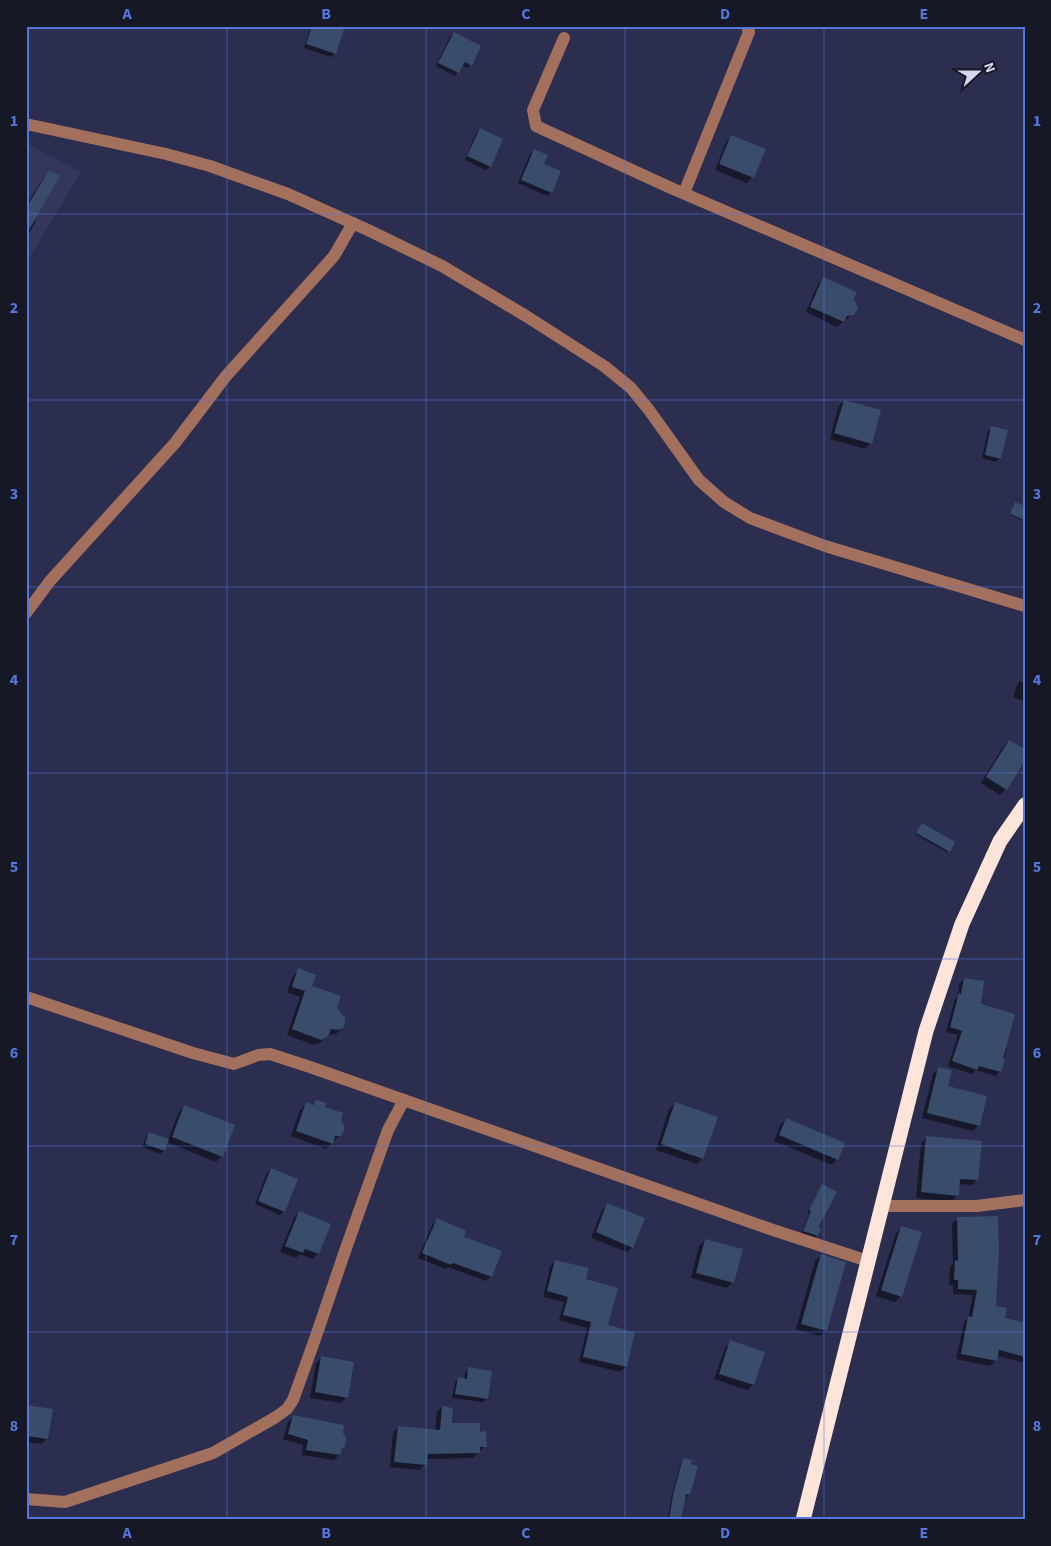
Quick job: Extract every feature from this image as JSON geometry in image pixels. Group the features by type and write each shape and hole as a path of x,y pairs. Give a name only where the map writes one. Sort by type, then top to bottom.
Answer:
{"highway":[{"path":"803,1520 926,1031 962,924 1000,841 1025,805"}],"street":[{"path":"684,194 749,32 746,26"},
{"path":"564,38 533,110 536,126 684,194 1025,340"},
{"path":"26,124 166,154 210,166 288,194 353,223 442,266 526,316 604,366 631,388 699,480 724,502 750,518 825,546 1025,606"},
{"path":"26,613 50,581 175,443 226,376 334,256 353,223"},
{"path":"26,997 194,1053 234,1064 258,1055 270,1054 773,1230 868,1261"},
{"path":"26,1499 65,1502 213,1452 287,1409 293,1400 315,1340 344,1251 388,1130 404,1100"},
{"path":"882,1206 977,1206 1025,1200"}],"shaded area":[{"path":"26,143 81,172 26,263"}],"building":[{"path":"312,26 345,26 336,54 306,44"},
{"path":"454,32 481,46 472,66 465,62 459,73 438,63"},
{"path":"480,128 503,139 491,167 467,156"},
{"path":"731,135 766,149 754,178 719,164"},
{"path":"534,149 548,155 544,164 561,171 552,193 521,180"},
{"path":"49,170 60,176 26,235 26,208"},
{"path":"823,277 857,292 854,299 858,308 854,315 847,316 844,322 810,307"},
{"path":"844,400 881,410 872,444 834,433"},
{"path":"991,426 1008,430 1001,459 985,455"},
{"path":"1015,502 1025,506 1025,520 1010,514"},
{"path":"1009,740 1025,749 1025,760 1007,790 986,777"},
{"path":"922,823 955,842 950,852 916,833"},
{"path":"298,968 316,975 312,986 341,996 337,1008 345,1018 343,1028 338,1030 331,1029 328,1036 321,1040 292,1029 305,991 292,987"},
{"path":"964,978 984,981 981,1004 1015,1014 1001,1072 979,1066 977,1070 952,1061 962,1031 950,1027 959,993 961,994"},
{"path":"938,1067 952,1070 948,1086 987,1096 980,1126 927,1113"},
{"path":"316,1100 327,1103 325,1107 343,1113 341,1120 344,1125 344,1131 341,1136 335,1136 333,1144 296,1131 306,1102 313,1105"},
{"path":"675,1102 718,1117 703,1159 661,1144"},
{"path":"184,1105 235,1125 223,1157 172,1137"},
{"path":"786,1118 845,1143 838,1160 779,1135"},
{"path":"149,1132 169,1139 165,1151 145,1144"},
{"path":"926,1136 982,1141 978,1180 960,1179 959,1196 921,1192"},
{"path":"271,1168 298,1179 285,1212 258,1201"},
{"path":"822,1184 837,1192 818,1228 821,1229 818,1236 803,1231 811,1211 809,1210"},
{"path":"607,1203 645,1218 633,1248 596,1232"},
{"path":"299,1211 331,1224 319,1254 305,1249 303,1253 285,1246"},
{"path":"998,1216 999,1250 996,1306 1007,1308 1005,1318 1025,1323 1025,1357 999,1350 997,1361 961,1354 968,1316 972,1317 977,1290 958,1289 958,1280 954,1280 955,1260 958,1261 957,1217"},
{"path":"437,1218 466,1231 464,1237 502,1251 492,1277 453,1263 451,1265 422,1253"},
{"path":"901,1226 922,1232 902,1297 881,1290"},
{"path":"705,1239 743,1249 734,1283 696,1273"},
{"path":"821,1254 846,1262 827,1331 801,1324"},
{"path":"555,1260 589,1268 586,1279 618,1288 608,1325 635,1332 627,1367 583,1357 591,1322 563,1315 568,1297 547,1291"},
{"path":"730,1340 765,1352 754,1385 719,1374"},
{"path":"321,1356 354,1362 348,1398 315,1392"},
{"path":"468,1367 492,1371 488,1399 455,1394 458,1377 467,1379"},
{"path":"26,1405 53,1409 48,1439 26,1436"},
{"path":"442,1406 453,1408 452,1423 480,1423 480,1432 486,1431 487,1447 480,1447 480,1453 428,1454 427,1465 394,1462 398,1426 440,1430"},
{"path":"293,1415 344,1425 345,1447 342,1448 340,1455 306,1450 308,1440 288,1434"},
{"path":"683,1458 692,1460 691,1464 698,1466 690,1495 686,1494 681,1520 669,1520 673,1495"}]}
